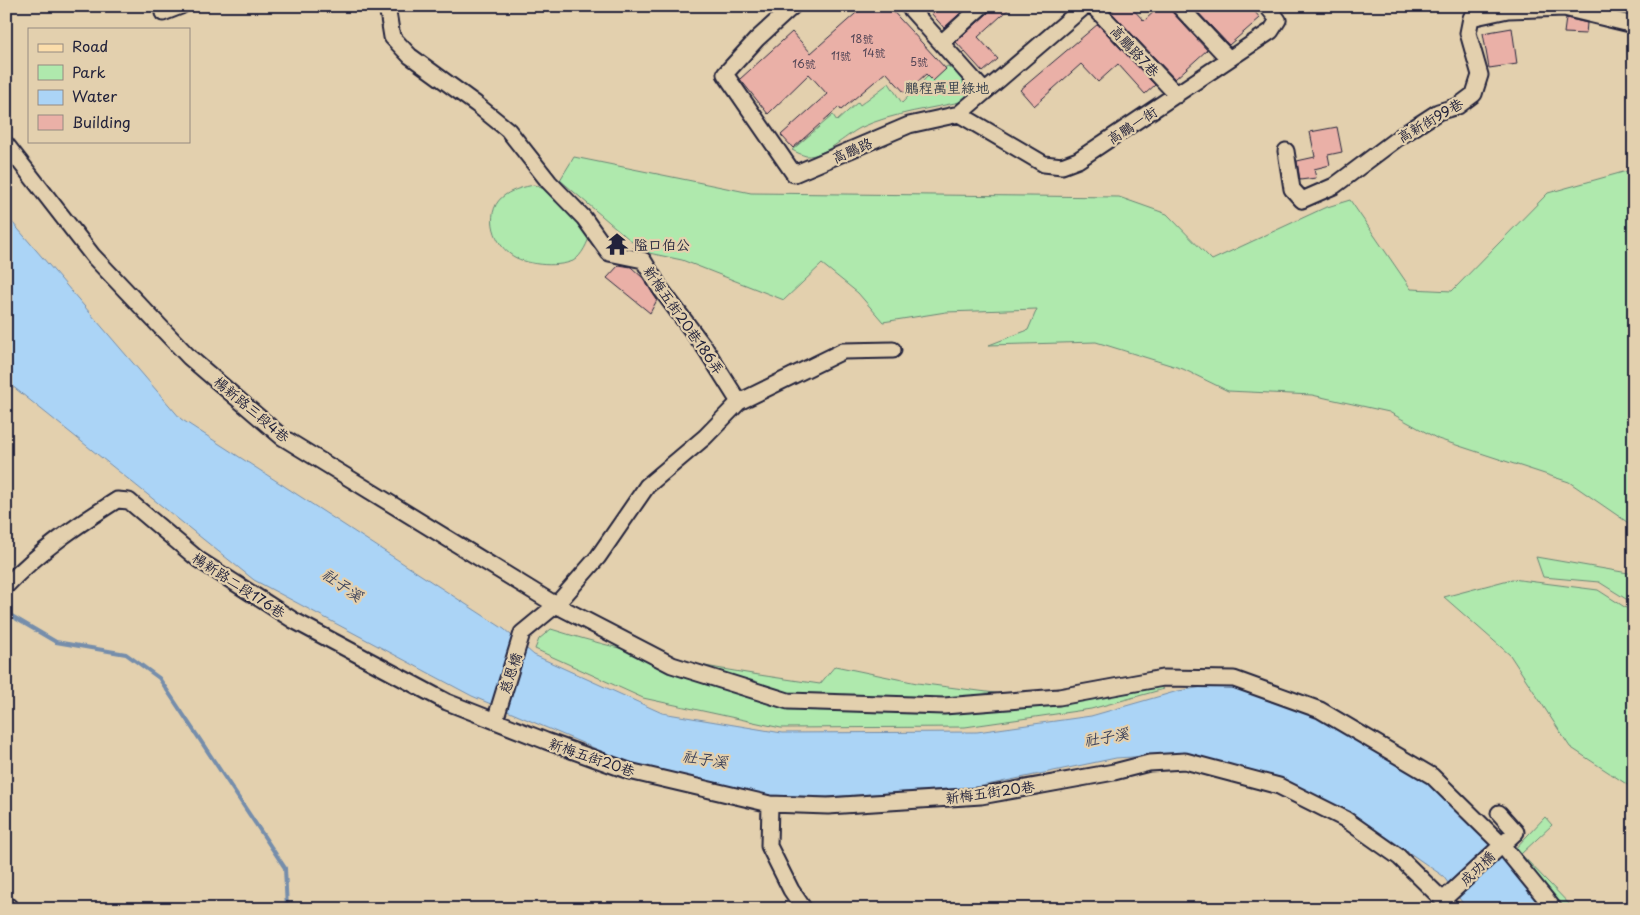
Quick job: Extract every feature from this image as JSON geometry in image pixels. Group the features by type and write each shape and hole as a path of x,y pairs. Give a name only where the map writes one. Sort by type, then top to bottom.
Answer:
{"street":[{"path":"163,13 182,6"},
{"name":"新梅五街20巷186弄","path":"387,6 392,37 410,56 508,130 549,182 584,218 609,253 643,260 660,288 705,348 739,402"},
{"name":"高鵬路","path":"792,6 757,38 725,74 794,174 908,125 959,114 1085,6"},
{"path":"908,6 984,92"},
{"path":"940,43 982,6"},
{"name":"高鵬路7巷","path":"1093,6 1177,95"},
{"path":"1179,6 1229,59"},
{"name":"高鵬一街","path":"959,114 1044,164 1062,166 1078,160 1271,31 1278,20 1268,6"},
{"name":"高新街99巷","path":"1286,151 1292,189 1302,200 1308,199 1334,186 1398,138 1438,112 1458,106 1474,94 1480,75 1468,33 1471,18 1508,10 1564,8 1634,26"},
{"name":"楊新路三段4巷","path":"6,144 100,263 189,357 282,437 556,605 672,665 788,701 944,706 1059,697 1163,678 1234,679 1320,710 1432,776 1502,845 1554,909"},
{"path":"556,605 598,557 646,486 705,437 739,402 842,351 893,350"},
{"name":"楊新路二段176巷","path":"6,586 52,542 117,500 129,501 199,560 293,620 447,702 496,717"},
{"name":"慈恩橋","path":"496,717 522,633 556,605"},
{"name":"新梅五街20巷","path":"496,717 629,771 770,804 828,806 981,796 1114,772 1149,763 1185,761 1279,786 1345,819 1399,857 1450,900"},
{"path":"770,804 769,846 791,890 804,909"},
{"name":"成功橋","path":"1450,900 1516,832 1499,813"}],"green space":[{"name":"鵬程萬里綠地","path":"948,66 962,80 968,100 886,118 860,128 827,150 813,155 806,156 792,150 833,115 837,121 858,102 860,105 889,83 902,103 928,76"},
{"path":"574,157 751,193 1119,197 1167,214 1212,260 1324,208 1350,200 1411,289 1452,291 1548,193 1634,169 1634,529 1627,522 1569,482 1438,439 1389,412 1312,395 1228,391 1183,369 1096,342 989,345 1028,330 1037,309 946,312 883,322 858,293 822,264 784,300 682,260 644,252 560,180"},
{"path":"534,185 552,192 591,232 582,252 573,261 549,265 523,261 510,254 499,241 493,225 494,208 498,201 512,191"},
{"path":"1536,557 1634,574 1634,604 1599,582 1543,577"},
{"path":"1512,579 1598,590 1634,613 1634,789 1570,747 1510,655 1444,597"},
{"path":"551,629 617,648 651,655 820,684 835,666 917,683 1057,701 1153,684 1164,689 1091,709 965,727 781,728 643,698 535,649 539,639"},
{"path":"1545,817 1552,825 1521,854 1574,909 1552,909 1510,854"}],"water":[{"path":"6,215 181,419 504,629 534,655 662,713 782,733 977,732 1091,716 1178,691 1234,682 1321,715 1428,779 1488,839 1545,909 1467,909 1443,876 1352,813 1279,777 1180,754 1116,758 977,787 826,797 766,795 634,765 472,696 254,580 6,381"}],"building":[{"path":"864,6 888,6 946,69 933,81 926,74 905,93 886,72 841,110 839,107 793,148 781,135 827,94 809,74 768,114 740,79 792,32 811,53"},
{"path":"925,6 968,6 944,28"},
{"path":"991,6 1012,6 978,37 998,59 983,72 956,42 988,13"},
{"path":"1118,6 1130,6 1144,21 1160,6 1170,6 1172,12 1207,50 1175,79 1111,12"},
{"path":"1192,6 1250,6 1260,18 1229,45"},
{"path":"1566,18 1587,23 1586,34 1564,33"},
{"path":"1098,24 1155,85 1145,94 1118,64 1098,82 1081,64 1034,106 1020,90"},
{"path":"1512,28 1517,64 1489,68 1483,33"},
{"path":"1337,127 1342,152 1328,155 1330,165 1314,169 1316,178 1300,180 1297,161 1315,157 1310,132"},
{"path":"619,265 631,267 643,278 657,300 650,313 607,278"}],"waterway":[{"name":"社子溪","path":"6,610 10,615 56,642 126,654 159,678 285,868 287,909"}],"place":[{"name":"隘口伯公","path":"617,244"}]}
